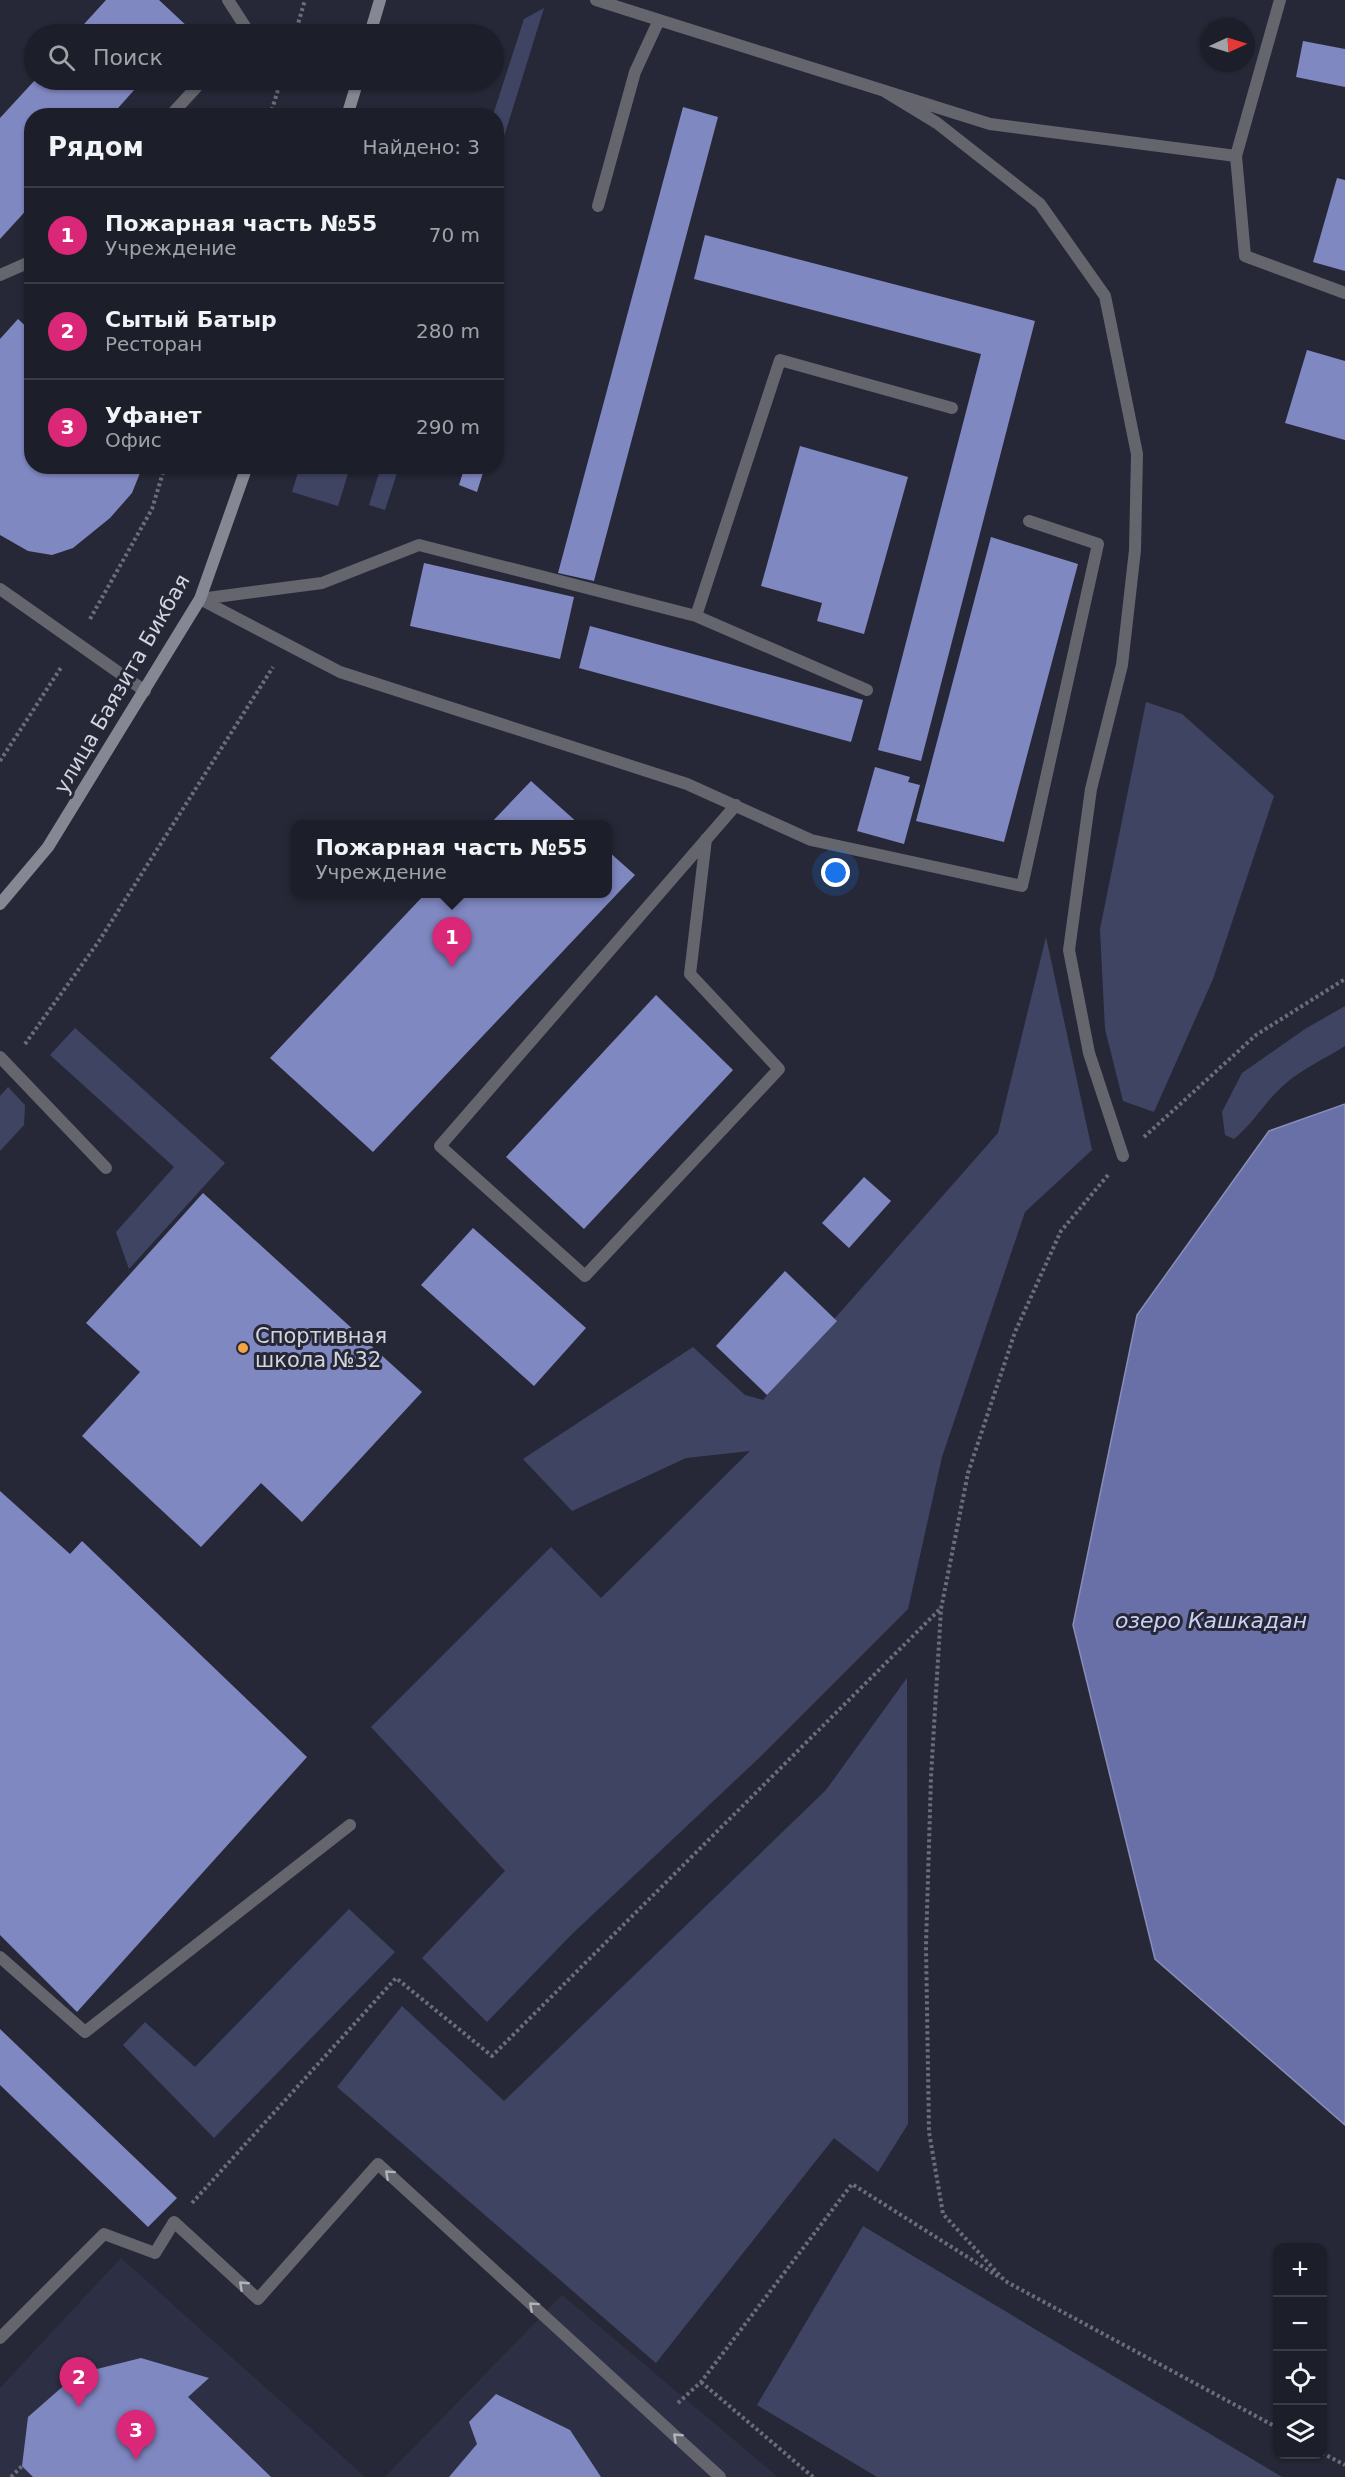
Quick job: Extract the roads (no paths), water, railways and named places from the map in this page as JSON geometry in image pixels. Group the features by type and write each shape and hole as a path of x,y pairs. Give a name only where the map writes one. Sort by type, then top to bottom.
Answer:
{"main road":[{"path":"373,24 380,0"},
{"path":"349,108 354,90"},
{"name":"улица Баязита Бикбая","path":"0,904 48,847 200,599 244,474"}],"street":[{"path":"228,0 243,24"},
{"path":"596,0 990,124 1236,156"},
{"path":"1280,0 1236,156 1245,256 1345,292"},
{"path":"598,206 635,72 659,20"},
{"path":"177,108 194,90"},
{"path":"886,92 937,123 1040,204 1105,296 1137,454 1134,550 1122,665 1091,789 1070,950 1089,1053 1123,1156"},
{"path":"0,275 24,264"},
{"path":"696,616 780,360 952,408"},
{"path":"200,599 339,672 687,784 811,840 1022,886 1098,544 1029,521"},
{"path":"200,599 322,583 419,545 696,616 867,690"},
{"path":"0,590 145,691"},
{"path":"706,840 690,974 779,1069 585,1276 440,1146 706,840 736,806"},
{"path":"4,1062 106,1168"},
{"path":"0,1957 85,2032 350,1825"},
{"path":"0,2338 104,2234 155,2253 174,2222 258,2299 378,2164 720,2477"}],"water":[{"name":"озеро Кашкадан","path":"1345,1104 1345,2125 1155,1959 1073,1625 1137,1315 1269,1131"}],"place":[{"name":"Пожарная часть №55","path":"452,967"},
{"name":"Спортивная школа №32","path":"243,1348"},
{"name":"Сытый Батыр","path":"79,2407"},
{"name":"Уфанет","path":"136,2460"}]}
